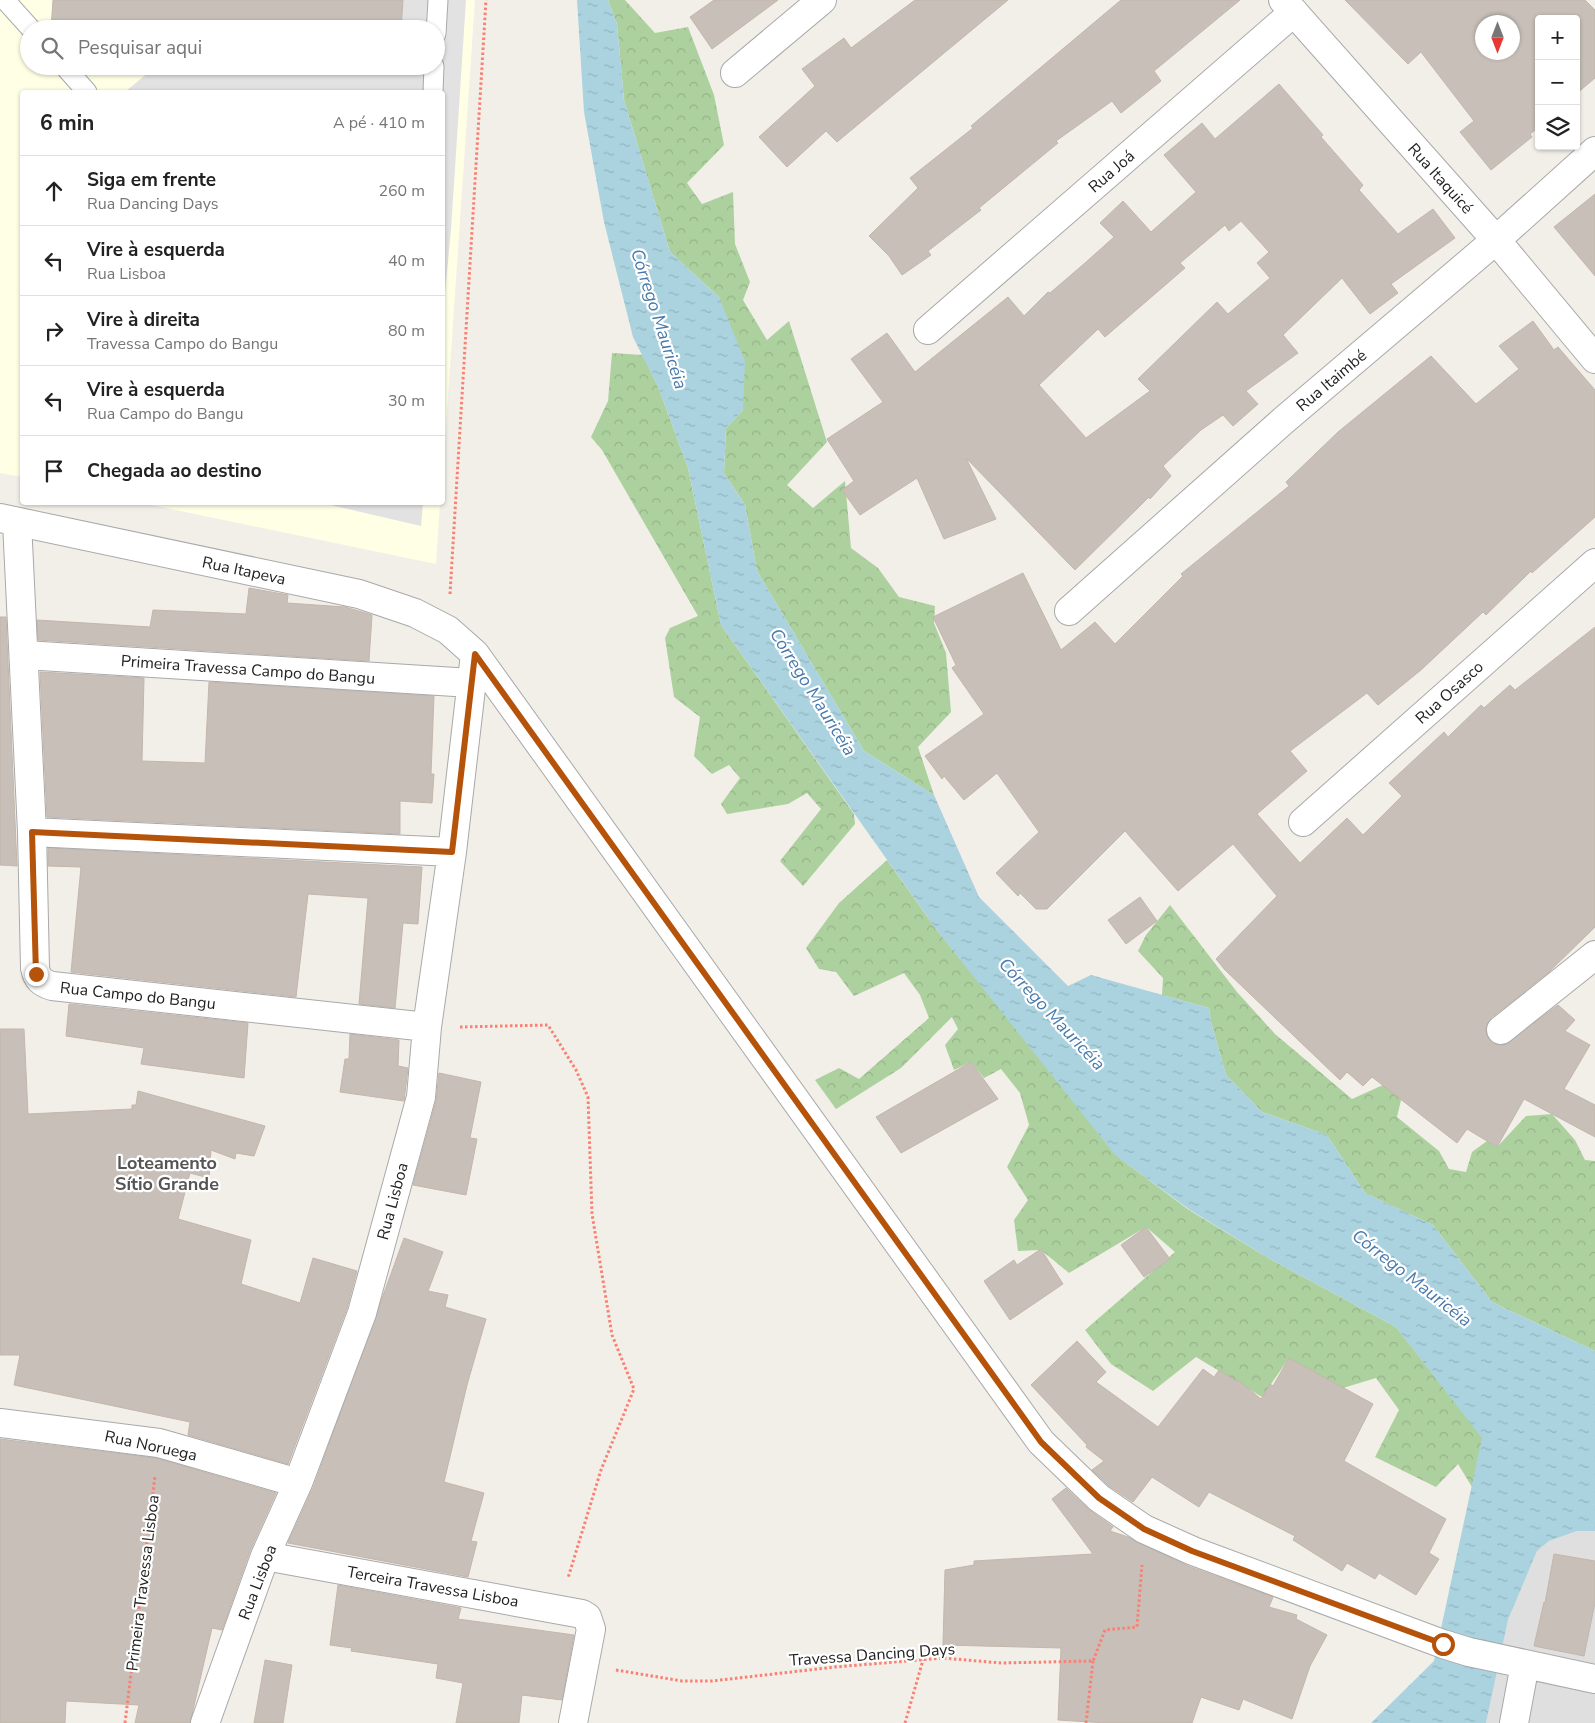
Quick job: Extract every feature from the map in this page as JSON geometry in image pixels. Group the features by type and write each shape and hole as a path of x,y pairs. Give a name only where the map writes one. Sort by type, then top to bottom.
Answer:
{"street":[{"path":"735,73 822,0"},
{"name":"Rua Itaquicé","path":"1289,6 1496,240 1595,359"},
{"name":"Rua Joá","path":"928,330 1289,6"},
{"name":"Rua Itaimbé","path":"1069,611 1284,420 1496,240 1595,151"},
{"name":"Rua Itapeva","path":"8,520 359,594 415,613 448,630 475,654 1041,1442 1099,1498 1144,1529 1192,1551 1469,1652 1595,1679"},
{"name":"Rua Campo do Bangu","path":"8,520 25,655 35,968 36,974 42,983 52,986 426,1027"},
{"name":"Rua Osasco","path":"1303,822 1595,563"},
{"name":"Rua Lisboa","path":"207,1723 265,1556 298,1483 362,1314 420,1097 426,1027 452,852 475,654"},
{"name":"Primeira Travessa Campo do Bangu","path":"25,655 471,682"},
{"path":"32,832 452,852"},
{"path":"1501,1030 1595,955"},
{"name":"Rua Noruega","path":"0,1423 159,1443 298,1483"},
{"name":"Terceira Travessa Lisboa","path":"265,1556 582,1614 587,1617 591,1629 582,1665"},
{"path":"1514,1723 1516,1662"},
{"path":"573,1723 582,1665"}],"lane":[{"path":"5,0 22,20"},
{"path":"437,20 438,0"},
{"path":"72,75 85,90"},
{"path":"433,90 434,75"}],"path":[{"path":"448,630 486,0"},
{"path":"426,1027 548,1026 576,1070 588,1097 592,1214 612,1335 634,1389 601,1470 559,1609"},
{"name":"Primeira Travessa Lisboa","path":"125,1723 159,1443"},
{"path":"1086,1723 1093,1661 1105,1630 1136,1627 1144,1529"},
{"name":"Travessa Dancing Days","path":"582,1665 682,1681 712,1681 835,1667 943,1658 1001,1663 1093,1661"},
{"path":"905,1723 923,1660"}],"shaded area":[{"path":"0,0 475,0 445,441 445,90 20,90 20,477 0,473"},
{"path":"393,0 466,0 445,294 445,90 127,90 145,75 445,75 445,20 391,20"},
{"path":"152,505 440,505 436,564"},
{"path":"331,505 423,505 421,526"},
{"path":"1577,1531 1595,1531 1595,1723 1486,1723 1508,1620 1537,1551 1549,1541"}],"green space":[{"path":"608,0 625,0 655,33 688,27 714,95 724,145 687,183 702,204 733,192 735,244 750,282 743,300 767,340 789,321 827,442 787,485 813,508 845,481 851,548 878,568 899,597 935,606 934,623 946,653 951,712 918,747 934,795 864,751 757,571 745,505 724,473 726,428 743,410 719,297 670,252 624,100 617,24"},
{"path":"612,353 643,355 659,389 688,468 721,625 854,814 855,824 803,886 780,861 821,809 807,793 788,804 727,814 721,804 740,778 729,765 712,774 694,756 700,717 674,697 665,638 670,628 698,616 602,450 591,437 608,401"},
{"path":"887,860 936,929 1122,1160 1189,1210 1270,1259 1396,1327 1483,1438 1472,1487 1458,1464 1436,1487 1375,1457 1399,1410 1376,1378 1343,1388 1289,1358 1262,1397 1196,1357 1153,1391 1111,1364 1085,1330 1175,1252 1146,1227 1069,1273 1041,1250 1018,1251 1014,1220 1028,1200 1007,1167 1029,1125 1020,1093 1001,1069 984,1078 971,1062 954,1070 945,1045 958,1029 952,1017 901,1068 836,1109 815,1080 839,1068 859,1079 929,1018 920,995 904,973 854,996 836,972 819,969 806,948 839,903"},
{"path":"1170,905 1237,992 1275,1034 1352,1099 1394,1080 1401,1100 1397,1117 1439,1151 1449,1169 1466,1172 1472,1152 1487,1141 1497,1147 1526,1116 1552,1114 1575,1140 1585,1160 1595,1161 1595,1351 1492,1302 1433,1225 1365,1193 1327,1135 1262,1112 1226,1075 1211,1022 1209,1008 1162,995 1163,978 1138,951 1146,935"}],"water":[{"name":"Córrego Mauricéia","path":"577,0 608,0 617,24 624,100 670,252 719,297 745,361 743,410 726,428 724,473 745,505 757,571 864,751 934,795 979,897 1068,986 1091,975 1209,1008 1211,1022 1226,1075 1262,1112 1327,1135 1365,1193 1433,1225 1492,1302 1595,1351 1595,1531 1577,1531 1549,1541 1537,1551 1508,1620 1486,1723 1371,1723 1434,1661 1482,1438 1396,1327 1270,1259 1190,1210 1115,1155 936,929 721,625 688,468 659,389 633,337 604,222 584,112"}],"building":[{"path":"53,0 403,0 402,20 52,20"},
{"path":"714,0 778,0 712,49 690,17"},
{"path":"915,0 1008,0 837,142 826,131 787,167 759,137 815,86 802,69 844,38 851,48"},
{"path":"1121,0 1240,0 1154,71 1161,81 1121,113 1112,101 1056,141 1058,143 979,208 981,210 928,251 931,255 902,275 889,256 869,236 918,188 910,178 973,128 971,126"},
{"path":"1345,0 1585,0 1595,10 1595,78 1580,91 1580,15 1535,15 1535,130 1530,134 1532,137 1491,170 1460,132 1474,121 1421,52 1408,64"},
{"path":"1279,84 1323,135 1321,137 1363,185 1359,190 1398,234 1433,209 1455,238 1391,284 1398,293 1370,314 1342,278 1283,335 1298,353 1246,391 1258,404 1233,426 1223,415 1201,430 1163,466 1171,476 1150,499 1149,497 1075,570 966,458 996,519 944,539 917,478 860,515 842,490 854,481 827,439 883,402 851,359 887,333 915,372 1008,297 1024,316 1048,292 1050,293 1114,237 1100,223 1123,201 1151,232 1196,192 1164,155 1202,123 1215,139","holes":["1241,221 1269,252 1257,263 1270,278 1228,314 1217,302 1138,379 1150,391 1086,438 1039,385 1098,329 1105,337 1185,268 1180,263 1225,225 1229,231"]},
{"path":"1595,194 1595,276 1554,227"},
{"path":"1533,321 1554,350 1558,347 1595,390 1595,517 1532,573 1531,571 1486,615 1483,612 1421,670 1378,705 1367,693 1290,751 1307,771 1257,814 1300,863 1347,818 1363,835 1402,796 1389,783 1444,732 1448,737 1481,705 1484,708 1510,685 1515,690 1595,627 1595,927 1549,972 1491,1018 1487,1024 1486,1032 1489,1039 1495,1044 1504,1045 1558,1005 1575,1020 1565,1031 1590,1045 1564,1089 1595,1105 1595,1137 1524,1099 1497,1147 1467,1129 1457,1143 1372,1077 1363,1086 1347,1072 1340,1080 1225,970 1216,959 1277,896 1233,844 1178,891 1125,831 1047,909 1036,909 1020,893 1018,896 996,873 1039,832 997,773 964,800 944,776 942,779 925,756 984,714 952,668 956,665 933,617 1023,573 1061,650 1095,622 1115,644 1183,576 1181,574 1289,486 1286,482 1338,432 1431,356 1476,404 1519,369 1499,346"},
{"path":"249,588 288,595 287,603 345,607 372,615 369,661 38,640 37,620 150,627 153,610 246,614"},
{"path":"0,617 6,617 17,866 0,865"},
{"path":"40,672 144,678 142,761 205,763 209,682 434,696 431,774 434,774 432,803 400,801 400,834 47,817"},
{"path":"48,848 422,867 418,924 403,923 395,1008 359,1004 368,898 308,894 296,997 71,972 81,867 48,866"},
{"path":"1140,897 1157,921 1126,944 1108,920"},
{"path":"69,1004 248,1023 244,1078 141,1064 144,1048 66,1036"},
{"path":"0,1029 24,1029 28,1114 132,1109 132,1105 136,1105 138,1091 265,1126 254,1156 236,1153 235,1159 211,1150 209,1178 190,1173 178,1219 251,1240 241,1284 300,1303 313,1258 357,1271 347,1308 288,1464 188,1435 190,1422 14,1385 20,1355 0,1355"},
{"path":"350,1034 399,1040 398,1066 408,1068 404,1101 340,1092 345,1059 349,1059"},
{"path":"971,1062 998,1099 901,1153 876,1117"},
{"path":"439,1073 481,1082 470,1138 477,1139 466,1195 413,1185 436,1101"},
{"path":"1146,1227 1170,1259 1144,1277 1121,1245"},
{"path":"404,1238 443,1252 428,1291 448,1295 445,1307 486,1319 467,1385 444,1482 484,1493 471,1541 477,1542 468,1577 288,1543 313,1488"},
{"path":"1041,1249 1063,1284 1010,1320 984,1281 1014,1260 1017,1265"},
{"path":"1077,1341 1106,1372 1096,1382 1158,1427 1203,1369 1214,1377 1219,1370 1236,1381 1238,1380 1261,1399 1270,1384 1273,1386 1289,1358 1373,1404 1344,1461 1446,1519 1429,1553 1439,1559 1416,1595 1379,1573 1375,1579 1347,1563 1342,1571 1293,1540 1295,1536 1209,1492 1199,1507 1152,1477 1133,1502 1109,1486 1092,1470 1104,1461 1086,1447 1087,1445 1031,1385"},
{"path":"0,1439 156,1458 276,1493 250,1551 222,1630 212,1628 190,1723 135,1723 139,1705 66,1701 65,1723 0,1723"},
{"path":"1066,1488 1088,1509 1113,1527 1110,1531 1128,1537 1188,1566 1273,1597 1269,1607 1297,1615 1296,1619 1327,1635 1310,1666 1292,1719 1243,1699 1239,1710 1201,1697 1192,1723 1106,1723 1058,1720 1061,1648 943,1645 945,1570 974,1565 974,1561 1093,1554 1052,1499"},
{"path":"1554,1554 1595,1561 1595,1603 1584,1656 1534,1646 1545,1603"},
{"path":"338,1585 461,1608 458,1619 574,1635 562,1700 522,1695 519,1723 456,1723 463,1683 436,1678 438,1664 351,1651 352,1648 330,1645"},
{"path":"265,1660 292,1665 283,1723 254,1723"}],"district":[{"name":"Loteamento Sítio Grande","path":"167,1173"}],"route":[{"path":"36,974 32,832 452,852 475,654 1041,1442 1099,1498 1144,1529 1192,1551 1443,1644"}]}
